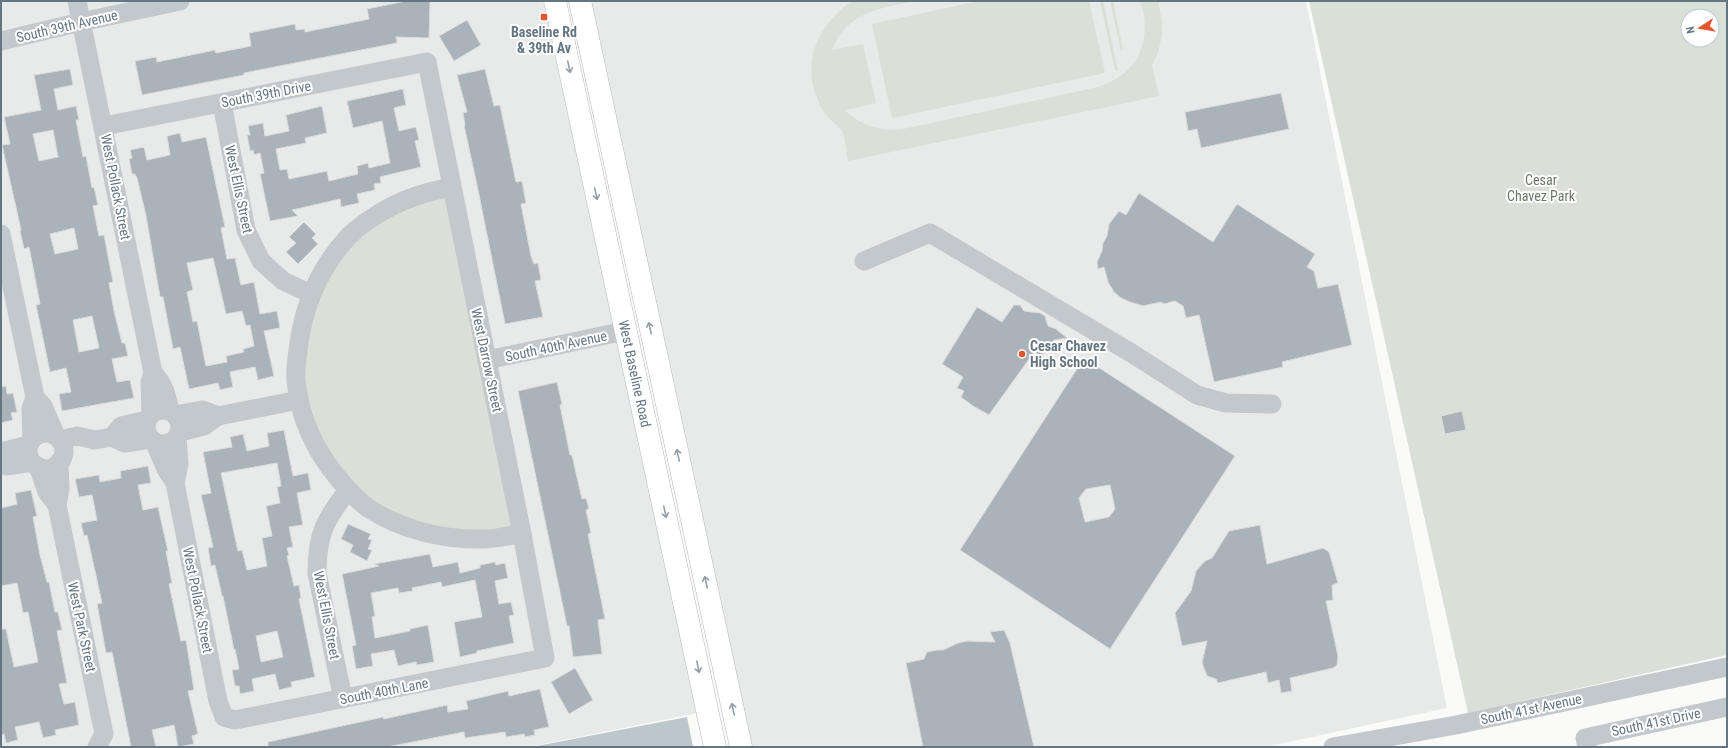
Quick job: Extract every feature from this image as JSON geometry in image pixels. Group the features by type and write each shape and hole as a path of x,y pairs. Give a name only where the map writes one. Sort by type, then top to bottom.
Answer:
{"main road":[{"name":"West Baseline Road","path":"555,1 715,747"},
{"name":"West Baseline Road","path":"580,1 741,747"}],"street":[{"name":"West Pollack Street","path":"77,1 104,126 153,372 150,383 149,417"},
{"name":"South 39th Avenue","path":"1,41 180,1"},
{"name":"South 39th Drive","path":"104,126 427,62"},
{"name":"West Darrow Street","path":"427,62 522,534 545,658"},
{"name":"West Ellis Street","path":"222,103 246,230 261,261 283,281 311,294"},
{"path":"452,187 411,198 379,213 350,235 326,264 311,294 300,330 296,379 299,400 311,436 326,464 348,490 368,508 391,520 436,536 484,539 522,534"},
{"name":"West Park Street","path":"1,234 35,397 43,406 60,449 60,489 57,505 104,734 97,747"},
{"path":"864,261 930,234 1133,354 1197,395 1226,403 1272,404"},
{"name":"South 40th Avenue","path":"487,360 625,331"},
{"name":"West Pollack Street","path":"153,372 159,379 167,397 176,424 179,464 175,483"},
{"name":"West Park Street","path":"35,397 31,409 33,453 47,492 57,505"},
{"path":"176,424 202,410 218,416 299,400"},
{"path":"1,464 6,466 33,453 41,433 46,433 60,449 79,453 103,439 121,426 149,417 160,410 176,424"},
{"path":"149,417 146,430 152,441"},
{"path":"103,439 125,443 152,441 164,445 174,441 176,424"},
{"name":"West Pollack Street","path":"152,441 175,483 218,701 224,717"},
{"path":"1,454 4,451 33,453 49,468 60,449"},
{"name":"West Ellis Street","path":"343,699 318,573 317,556 324,525 331,512 348,490"},
{"name":"South 40th Lane","path":"224,717 235,720 545,658"},
{"name":"South 41st Avenue","path":"1334,747 1456,724 1727,667"},
{"name":"South 41st Drive","path":"1586,742 1727,707"}],"shaded area":[{"path":"1,1 543,1 698,713 529,747 1,747"},
{"name":"Cesar Chavez High School","path":"591,1 1306,1 1447,708 1265,747 752,747"},
{"path":"687,717 693,747 532,747"}],"green space":[{"path":"852,1 914,1 865,14 846,27 838,37 832,50 863,44 876,103 845,110 851,116 872,127 887,130 903,129 1098,87 1108,83 1123,74 1130,67 1141,50 1144,40 1145,21 1140,1 1158,1 1162,22 1162,35 1158,52 1152,65 1159,96 848,161 842,131 827,116 821,107 813,85 811,71 812,57 822,32 831,20"},
{"path":"979,1 1089,1 1105,73 892,118 872,24"},
{"path":"1100,1 1103,1 1118,70 1115,70"},
{"path":"1110,1 1113,1 1123,50 1121,51"},
{"name":"Cesar Chavez Park","path":"1309,1 1727,1 1727,655 1468,713"},
{"path":"451,187 522,534 484,539 368,508 311,436 300,330 350,235"}],"building":[{"path":"406,1 430,1 429,38 396,37 397,43 142,95 135,61 156,57 157,62 215,50 216,53 251,46 249,33 295,24 296,30 305,29 305,32 369,19 367,9"},
{"path":"467,20 481,45 454,61 439,36"},
{"path":"70,69 73,85 54,89 58,110 76,106 79,120 76,120 83,157 86,156 92,188 94,187 98,205 93,206 99,236 104,235 113,282 109,283 114,311 122,343 125,343 128,356 112,359 117,382 130,380 134,398 62,411 59,394 71,392 66,368 50,372 36,305 40,304 29,247 24,249 2,145 10,144 4,117 41,110 34,75","holes":["53,130 58,157 39,161 33,134","74,228 78,249 55,254 50,234","92,316 99,348 79,352 73,320"]},
{"path":"485,69 494,106 500,105 516,182 522,181 526,203 521,204 531,256 534,264 538,263 541,280 535,281 543,317 505,324 464,125 463,113 467,112 457,75"},
{"path":"403,89 406,105 394,108 399,131 416,127 419,140 415,141 421,167 380,177 381,183 374,184 375,190 357,194 359,203 341,207 340,199 292,210 298,216 270,221 260,174 264,173 260,153 254,155 253,150 250,151 247,135 250,135 248,126 263,123 265,136 289,131 286,115 322,106 327,133 305,138 306,143 276,149 280,170 287,169 289,179 327,171 329,181 358,174 357,166 368,163 369,168 390,163 382,121 353,128 347,101"},
{"path":"1281,93 1289,129 1201,148 1197,129 1188,131 1185,112"},
{"path":"180,133 182,142 206,137 225,227 221,228 227,259 235,258 241,285 254,282 260,314 277,311 280,328 264,331 274,376 258,380 255,367 230,372 233,387 220,390 218,383 189,389 180,347 173,349 163,297 160,297 146,216 137,178 135,174 132,174 129,159 132,158 130,150 144,147 147,160 170,155 167,136","holes":["213,258 226,314 242,311 246,326 250,325 254,346 243,349 244,352 226,356 227,362 206,366 197,321 193,322 187,292 193,290 187,263"]},
{"path":"1139,193 1213,242 1237,204 1315,254 1307,267 1314,271 1318,288 1338,284 1352,345 1282,362 1283,367 1214,382 1199,315 1186,318 1183,306 1175,301 1164,304 1161,302 1143,306 1121,298 1114,292 1108,282 1104,267 1098,269 1097,262 1102,251 1103,243 1107,236 1109,224 1119,211 1126,215"},
{"path":"304,222 316,234 312,238 318,244 298,264 286,252 296,243 289,237"},
{"path":"1014,305 1020,305 1024,311 1040,313 1045,316 1048,326 1056,329 1067,338 1054,340 1041,356 1034,352 989,415 961,397 964,391 957,388 963,377 942,364 977,307 1002,322"},
{"path":"1084,358 1235,456 1110,649 960,550","holes":["1110,485 1115,509 1109,517 1085,522 1079,498 1086,489"]},
{"path":"557,382 570,455 572,455 582,499 586,498 589,509 586,510 591,533 588,534 605,619 598,620 602,654 573,657 569,626 567,626 518,391"},
{"path":"6,386 7,394 13,393 17,412 11,413 13,420 1,423 1,387"},
{"path":"1462,411 1466,430 1445,434 1441,416"},
{"path":"284,430 293,476 308,473 311,490 297,493 303,525 289,527 293,547 287,548 289,555 287,556 294,586 299,585 301,598 299,599 315,677 291,682 292,687 279,690 275,674 252,679 254,691 240,694 239,686 235,686 232,670 239,669 235,649 234,650 215,565 211,566 208,548 213,547 201,495 211,493 203,452 232,447 230,437 243,434 247,451 269,446 267,433","holes":["277,463 281,486 277,487 280,503 266,506 272,536 262,538 267,566 247,570 242,550 238,551 221,473","277,631 283,657 261,662 256,636"]},
{"path":"148,466 151,483 138,485 143,510 158,507 168,551 166,551 172,583 169,584 181,641 186,640 194,690 188,691 198,734 192,736 194,744 178,747 174,725 152,730 156,747 131,747 112,652 106,653 97,604 102,603 87,535 84,536 81,523 97,520 92,495 79,497 75,479 99,475 100,482 121,478 120,471"},
{"path":"31,490 37,516 33,517 40,555 47,582 49,582 55,612 58,612 62,630 57,631 67,683 59,684 64,704 75,702 79,725 55,730 56,735 43,738 39,722 15,727 18,740 6,743 4,734 1,735 1,629 6,629 14,667 38,662 28,612 23,613 17,583 1,586 1,508 17,504 15,493"},
{"path":"348,524 371,534 368,539 372,540 368,549 372,550 367,561 350,552 353,545 341,539"},
{"path":"1260,525 1267,564 1323,548 1329,552 1338,583 1332,585 1333,600 1326,601 1338,656 1337,665 1333,668 1290,678 1292,691 1281,693 1279,680 1268,683 1266,672 1218,683 1216,679 1207,676 1202,663 1207,641 1182,646 1175,613 1191,591 1196,571 1205,561 1212,558 1229,531"},
{"path":"430,554 433,567 458,562 460,573 480,568 480,565 495,562 496,565 505,563 508,578 495,581 499,604 511,602 514,615 509,616 514,643 477,651 477,653 460,657 454,622 482,617 475,580 442,587 441,582 412,588 413,591 399,593 398,588 371,593 375,616 372,617 375,638 410,631 410,629 428,625 434,662 417,665 416,662 398,666 394,650 371,654 373,666 356,669 352,646 356,645 342,574 379,566 374,564"},
{"path":"1004,630 1010,643 1034,747 923,747 906,663 924,659 927,652 943,650 958,643 967,641 995,642 990,632"},
{"path":"575,668 593,700 569,714 551,682"},
{"path":"540,689 549,727 534,730 535,735 525,737 524,734 506,737 505,732 465,738 464,732 387,747 268,747 268,742 383,717 384,719 447,705 448,712 468,709 466,701 508,691 509,696"}],"place":[{"name":"Baseline Rd & 39th Av","path":"544,17"},
{"name":"Cesar Chavez High School","path":"1022,354"}]}
